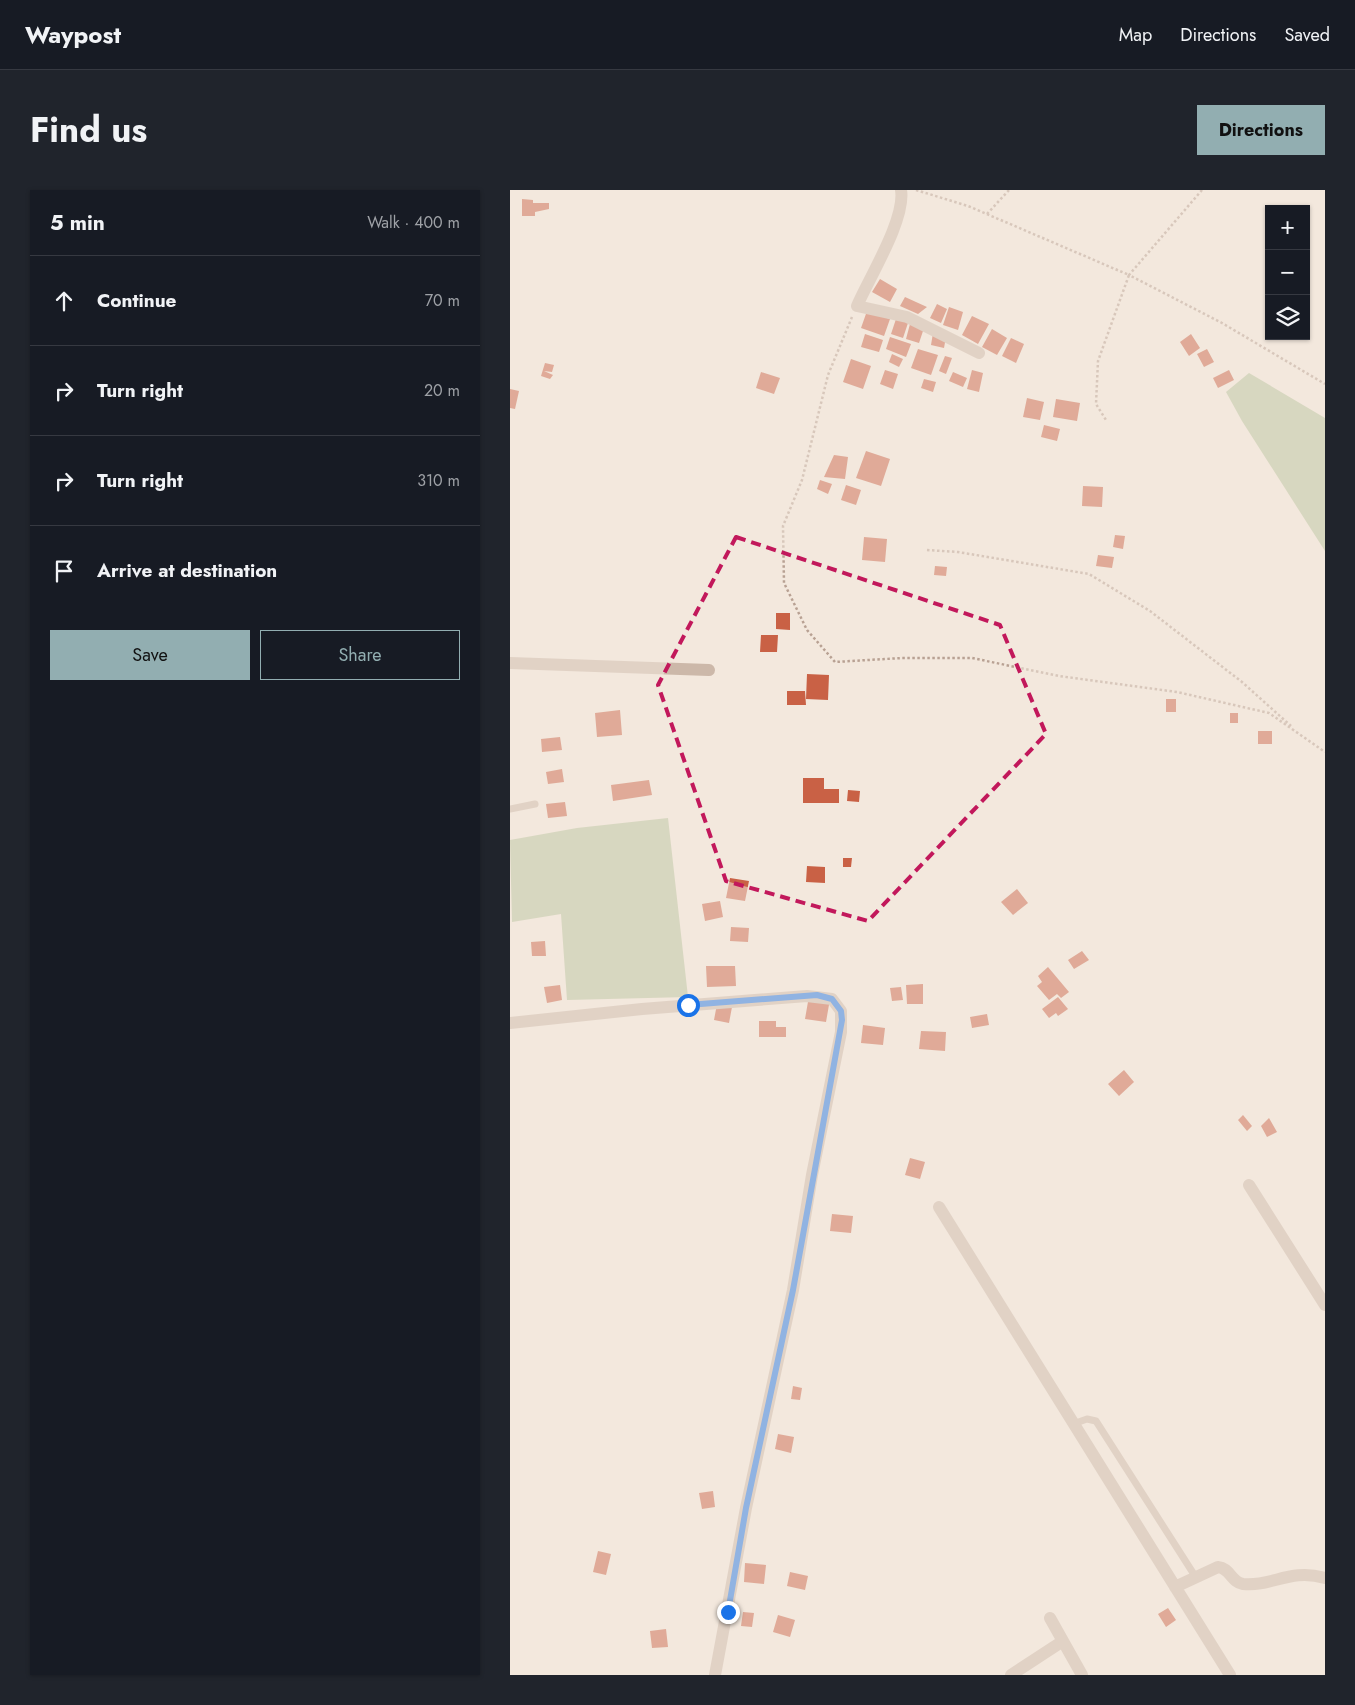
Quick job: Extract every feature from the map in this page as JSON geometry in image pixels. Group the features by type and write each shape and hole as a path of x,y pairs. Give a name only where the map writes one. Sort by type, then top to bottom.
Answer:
{"street":[{"path":"901,190 902,196 893,232 857,306 907,316 979,353"},
{"path":"510,663 709,670"},
{"path":"510,1023 642,1009 807,996 832,999 841,1011 841,1032 812,1175 793,1290 746,1508 716,1675"},
{"path":"1249,1185 1325,1305"},
{"path":"939,1207 1230,1675"},
{"path":"1175,1587 1195,1576 1218,1567 1227,1571 1234,1580 1246,1584 1295,1574 1314,1575 1325,1578"},
{"path":"1050,1618 1082,1675"},
{"path":"1011,1675 1063,1641"}],"lane":[{"path":"510,809 535,804"},
{"path":"1073,1425 1087,1419 1096,1422 1195,1576"}],"path":[{"path":"916,190 987,214 1129,275 1222,323 1325,384"},
{"path":"987,214 1009,190"},
{"path":"1106,420 1096,404 1098,361 1129,275 1202,190"},
{"path":"857,306 828,375 802,480 783,526 784,583 807,630 835,662 902,658 972,658 1059,676 1177,692 1269,713 1325,752"},
{"path":"927,550 958,552 1089,574 1150,610 1242,682 1300,734"}],"highlighted area":[{"path":"736,537 1000,625 1046,734 868,921 726,881 658,685"}],"green space":[{"path":"1249,373 1325,418 1325,551 1242,421 1226,392"},
{"path":"668,818 688,997 567,1000 561,914 512,922 510,840 577,828"}],"building":[{"path":"522,199 533,200 533,203 549,203 549,209 535,212 535,216 522,216"},
{"path":"880,279 897,289 890,302 872,292"},
{"path":"905,297 927,307 918,314 900,306"},
{"path":"937,304 947,309 941,323 930,318"},
{"path":"949,307 963,312 958,330 943,325"},
{"path":"867,311 890,319 884,336 861,328"},
{"path":"972,316 989,324 978,344 962,335"},
{"path":"896,319 908,323 903,338 891,334"},
{"path":"910,324 924,328 919,343 906,339"},
{"path":"992,329 1007,338 997,355 982,347"},
{"path":"933,333 946,337 944,348 931,345"},
{"path":"865,334 883,340 879,352 861,347"},
{"path":"1191,334 1200,348 1189,356 1180,342"},
{"path":"890,337 911,344 906,357 886,349"},
{"path":"1011,338 1024,344 1016,363 1002,356"},
{"path":"918,349 938,355 931,375 911,368"},
{"path":"1207,349 1214,362 1204,367 1197,354"},
{"path":"892,354 903,359 899,367 889,362"},
{"path":"945,356 952,358 946,374 939,371"},
{"path":"851,359 871,366 863,389 843,382"},
{"path":"545,363 554,365 552,372 544,371 553,375 550,379 541,376"},
{"path":"885,370 898,374 893,389 880,384"},
{"path":"972,370 983,373 979,392 967,389"},
{"path":"1229,370 1234,380 1218,388 1213,378"},
{"path":"761,372 780,378 774,394 756,388"},
{"path":"953,372 967,378 963,387 949,381"},
{"path":"924,379 936,382 933,392 921,388"},
{"path":"510,389 519,391 515,409 510,408"},
{"path":"1027,398 1044,402 1040,420 1023,417"},
{"path":"1056,399 1080,403 1077,421 1053,417"},
{"path":"1044,425 1060,429 1057,441 1041,437"},
{"path":"866,451 890,459 881,486 856,478"},
{"path":"834,455 848,457 845,479 824,477"},
{"path":"820,480 832,484 828,494 817,489"},
{"path":"846,485 861,490 856,505 841,500"},
{"path":"1083,486 1103,487 1102,507 1082,506"},
{"path":"1115,535 1125,536 1123,549 1113,547"},
{"path":"864,537 887,539 885,562 862,560"},
{"path":"1098,555 1114,557 1112,568 1096,566"},
{"path":"935,566 947,567 946,576 934,575"},
{"path":"776,613 790,613 790,630 776,629"},
{"path":"761,635 778,635 777,652 760,652"},
{"path":"807,674 829,675 828,700 806,699"},
{"path":"787,691 805,691 806,705 787,705"},
{"path":"1166,699 1176,699 1176,712 1166,712"},
{"path":"620,710 622,735 597,737 595,713"},
{"path":"1230,713 1238,713 1238,723 1230,723"},
{"path":"1258,731 1272,731 1272,744 1258,744"},
{"path":"560,737 562,750 542,752 541,739"},
{"path":"562,769 564,782 548,784 546,772"},
{"path":"803,778 824,778 824,789 839,789 839,803 803,803"},
{"path":"649,780 652,795 613,801 611,785"},
{"path":"848,790 860,791 859,802 847,801"},
{"path":"565,802 567,816 548,818 546,804"},
{"path":"843,858 852,858 851,867 843,867"},
{"path":"807,866 825,867 825,883 806,882"},
{"path":"730,878 749,881 745,901 726,898"},
{"path":"1017,889 1028,903 1013,915 1001,902"},
{"path":"720,901 723,917 705,921 702,904"},
{"path":"731,927 749,928 748,942 730,941"},
{"path":"545,941 546,956 532,956 531,942"},
{"path":"1082,951 1089,960 1074,969 1068,960"},
{"path":"706,966 735,966 736,986 707,987"},
{"path":"1048,967 1069,992 1061,998 1057,994 1049,1000 1037,986 1042,982 1038,976"},
{"path":"923,984 923,1004 907,1004 906,985"},
{"path":"560,985 562,1000 547,1003 544,987"},
{"path":"901,987 903,1000 892,1001 890,988"},
{"path":"809,996 830,999 826,1022 805,1019"},
{"path":"1058,997 1068,1009 1058,1016 1056,1013 1049,1018 1042,1009"},
{"path":"717,1004 732,1007 729,1023 714,1020"},
{"path":"987,1014 989,1025 972,1028 970,1017"},
{"path":"759,1021 776,1021 776,1027 786,1027 786,1037 759,1037"},
{"path":"863,1025 885,1028 883,1045 861,1043"},
{"path":"921,1031 946,1032 945,1051 919,1049"},
{"path":"1124,1070 1134,1082 1119,1096 1108,1084"},
{"path":"1243,1115 1252,1126 1247,1131 1238,1120"},
{"path":"1269,1118 1277,1132 1267,1137 1261,1126"},
{"path":"910,1158 925,1162 920,1179 905,1175"},
{"path":"832,1214 853,1216 851,1233 830,1231"},
{"path":"793,1386 802,1388 800,1400 791,1399"},
{"path":"778,1434 794,1437 791,1453 775,1449"},
{"path":"713,1491 715,1507 702,1509 699,1493"},
{"path":"598,1551 611,1554 606,1575 593,1572"},
{"path":"745,1563 766,1565 764,1584 744,1582"},
{"path":"790,1572 808,1576 805,1590 787,1586"},
{"path":"1168,1608 1176,1620 1166,1627 1158,1614"},
{"path":"743,1612 754,1613 752,1627 741,1626"},
{"path":"778,1615 795,1620 790,1637 773,1632"},
{"path":"666,1629 668,1647 652,1648 650,1631"}],"route":[{"path":"688,1005 817,995 832,999 841,1011 842,1020 812,1175 793,1290 746,1508 728,1612"}]}
